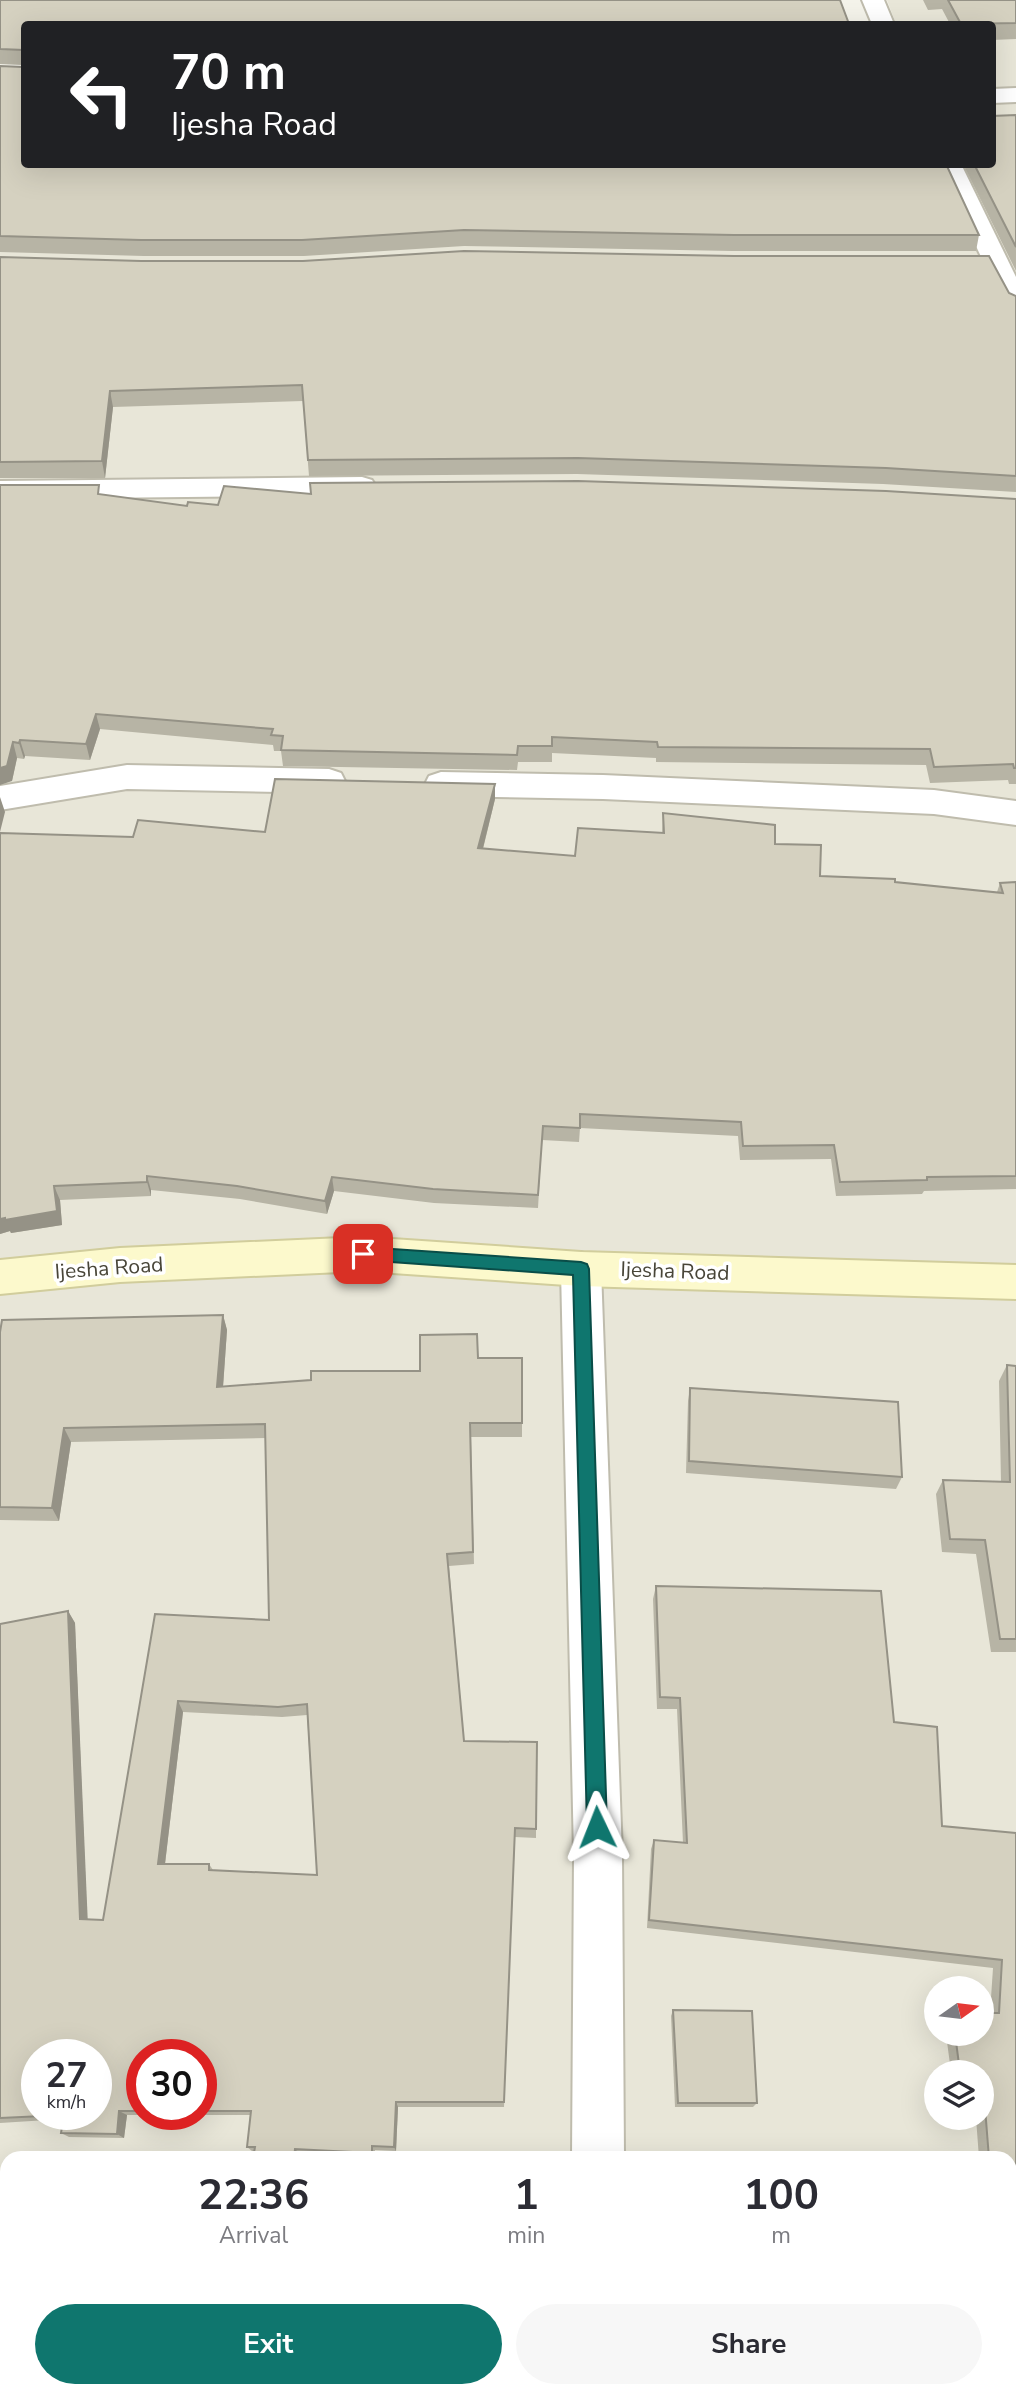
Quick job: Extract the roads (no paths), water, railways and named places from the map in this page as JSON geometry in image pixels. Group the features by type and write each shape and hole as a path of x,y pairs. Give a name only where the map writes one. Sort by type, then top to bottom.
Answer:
{"main road":[{"name":"Ijesha Road","path":"0,1277 120,1265 363,1254 581,1269 1016,1282"}],"street":[{"path":"873,0 882,21"},
{"path":"996,96 1016,95"},
{"path":"950,168 1009,282"},
{"path":"968,261 1009,282"},
{"path":"0,490 388,486"},
{"path":"0,798 127,777 354,782"},
{"path":"409,783 603,787 906,801 1016,813"},
{"path":"581,1269 598,1854 598,2151"}]}
